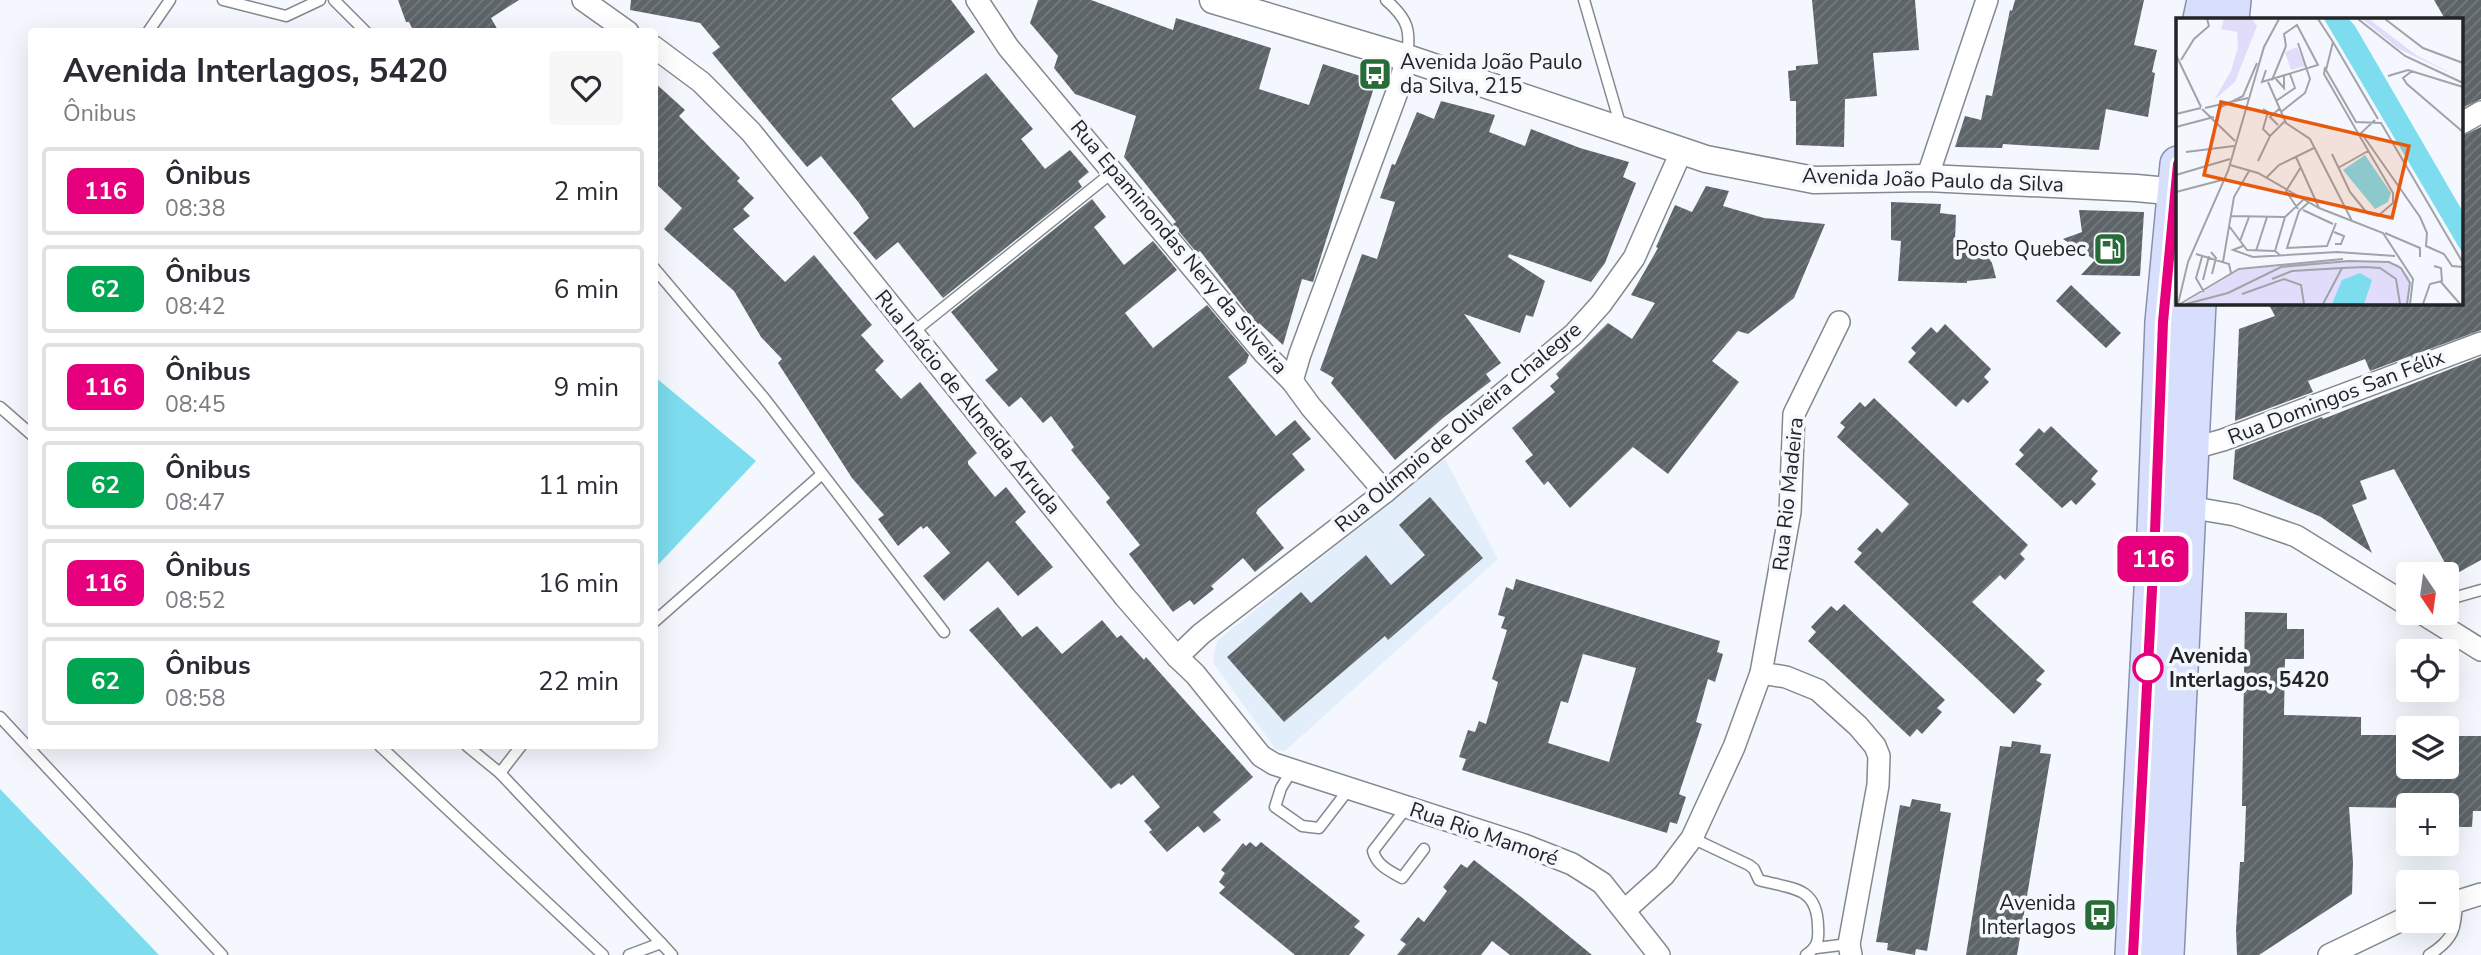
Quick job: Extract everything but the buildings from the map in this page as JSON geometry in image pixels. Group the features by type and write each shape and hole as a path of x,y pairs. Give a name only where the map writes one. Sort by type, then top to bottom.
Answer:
{"main road":[{"path":"2201,18 2205,0"},
{"path":"2231,18 2234,0"},
{"path":"2133,955 2163,322 2176,193"},
{"path":"2166,955 2198,304"}],"street":[{"path":"583,0 622,28"},
{"name":"Rua Epaminondas Nery da Silveira","path":"977,0 1008,47 1264,353 1292,381 1311,407 1385,492"},
{"name":"Avenida João Paulo da Silva","path":"1213,0 1406,58 1706,159 1814,180 1927,178 2136,188 2176,183"},
{"path":"1927,178 1987,0"},
{"name":"Rua Inácio de Almeida Arruda","path":"658,50 701,82 751,132 1125,597 1195,674 1261,756 1283,767"},
{"path":"1292,381 1397,92 1406,58"},
{"path":"2464,122 2481,112"},
{"name":"Rua Olímpio de Oliveira Chalegre","path":"1177,657 1201,634 1385,492 1574,334 1634,258 1682,150"},
{"name":"Rua Rio Madeira","path":"1625,910 1664,875 1692,838 1734,747 1761,673 1790,512 1794,414 1839,322"},
{"name":"Rua Domingos San Félix","path":"2191,449 2222,440 2481,343"},
{"path":"2188,508 2235,515 2296,536 2396,598"},
{"path":"2451,625 2481,650"},
{"path":"1761,673 1786,677 1818,690 1857,726 1875,746 1879,756 1878,785 1850,949"},
{"name":"Rua Rio Mamoré","path":"1283,767 1524,845 1572,864 1602,883 1659,955"},
{"path":"2459,901 2481,894"},
{"path":"2329,955 2396,923"}],"lane":[{"path":"151,28 170,0"},
{"path":"223,0 286,16 320,0"},
{"path":"334,0 362,28"},
{"path":"1386,0 1408,27 1410,37 1406,58"},
{"path":"1584,0 1622,130"},
{"path":"912,333 1114,171"},
{"path":"658,273 764,398 944,632"},
{"path":"0,407 28,432"},
{"path":"658,618 822,474"},
{"path":"2459,596 2481,590"},
{"path":"0,717 28,747"},
{"path":"30,749 222,955"},
{"path":"383,749 603,955"},
{"path":"471,749 500,773 672,955"},
{"path":"500,773 519,749"},
{"path":"1283,767 1281,788 1275,807 1302,826 1319,828 1349,789"},
{"path":"1407,807 1373,851 1375,858 1380,865 1402,878 1424,849"},
{"path":"1692,838 1749,865 1755,869 1759,880 1807,894 1817,913 1813,949 1850,949"},
{"path":"2429,955 2444,946 2452,933"},
{"path":"629,955 661,943"}],"shaded area":[{"path":"1445,459 1498,559 1285,751 1276,750 1214,664 1213,655 1218,640"}],"water":[{"path":"658,379 756,461 658,565"},
{"path":"0,789 159,955 0,955"}],"bus line":[{"name":"116","path":"2133,955 2163,322 2176,185"}],"place":[{"name":"Avenida João Paulo da Silva, 215","path":"1375,74"},
{"name":"Posto Quebec","path":"2110,249"},
{"name":"Avenida Interlagos, 5420","path":"2148,668"},
{"name":"Avenida Interlagos","path":"2100,915"}]}
